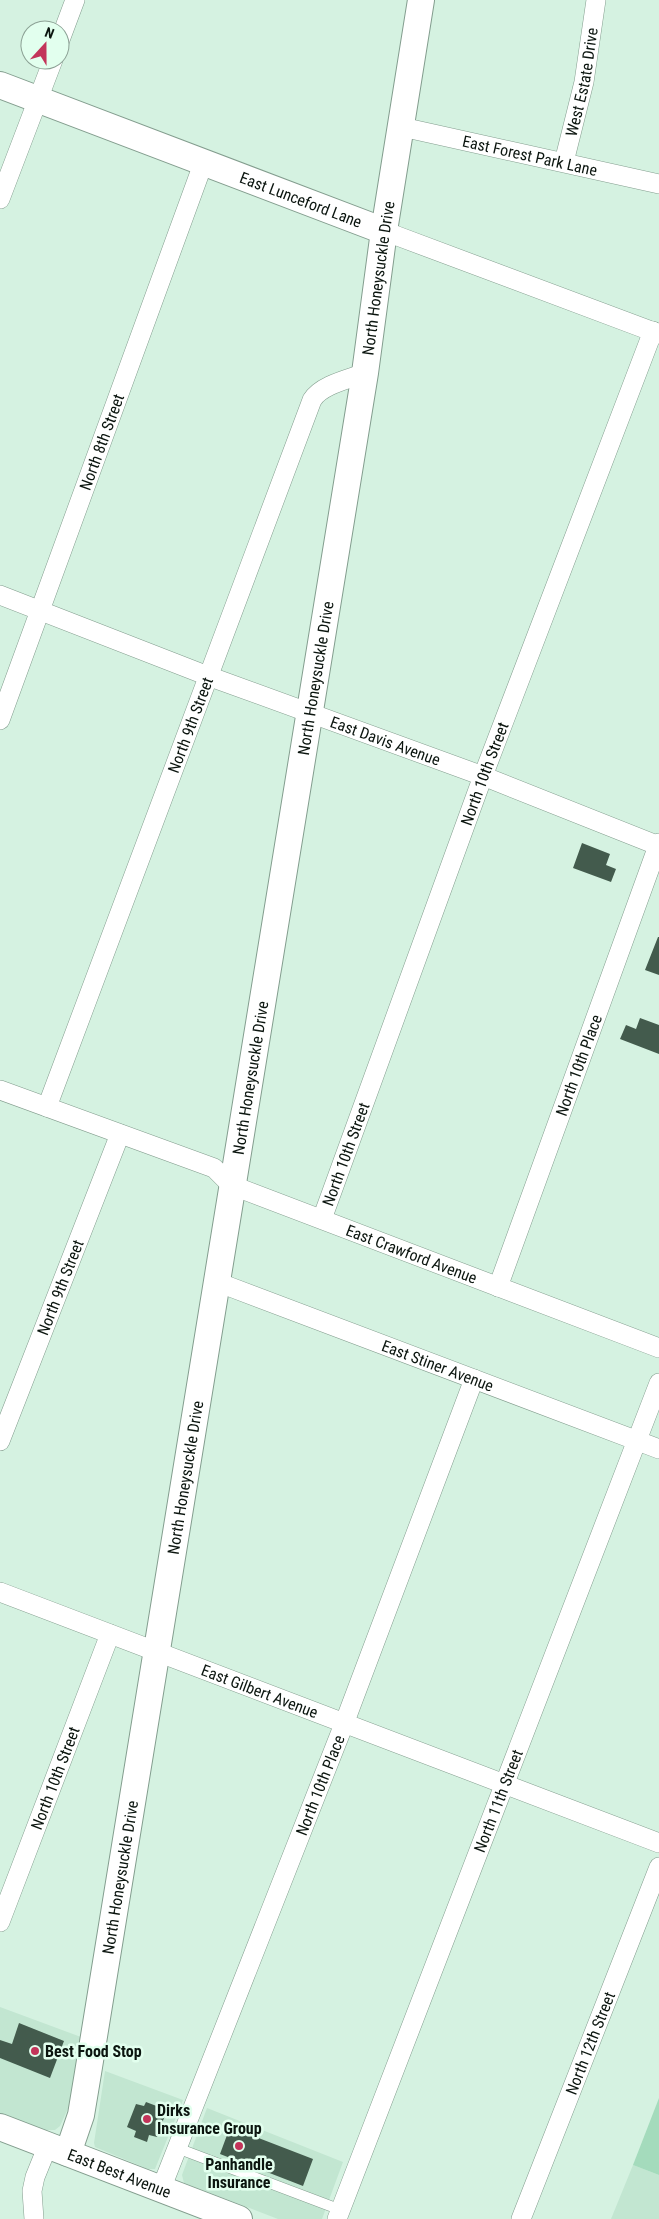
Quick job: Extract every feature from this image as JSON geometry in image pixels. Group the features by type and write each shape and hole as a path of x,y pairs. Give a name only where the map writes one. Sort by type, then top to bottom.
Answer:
{"street":[{"path":"68,20 75,0"},
{"name":"North Honeysuckle Drive","path":"34,2219 32,2191 35,2177 58,2149 76,2132 84,2098 217,1282 231,1185 365,373 384,231 421,0"},
{"name":"West Estate Drive","path":"564,162 584,82 596,0"},
{"path":"0,199 48,70"},
{"name":"East Lunceford Lane","path":"0,85 203,164 656,332"},
{"name":"East Forest Park Lane","path":"402,127 659,184"},
{"name":"North 8th Street","path":"0,720 203,164"},
{"name":"North 10th Street","path":"322,1219 483,776 656,332"},
{"name":"North 9th Street","path":"47,1107 312,400 315,395 328,388 365,373"},
{"name":"East Davis Avenue","path":"0,595 208,676 483,776 659,845"},
{"name":"North 10th Place","path":"498,1287 659,845"},
{"name":"East Crawford Avenue","path":"0,1090 214,1168 231,1185 659,1348"},
{"name":"North 9th Street","path":"0,1441 120,1134"},
{"name":"East Stiner Avenue","path":"217,1282 659,1449"},
{"name":"North 10th Place","path":"161,2189 344,1724 474,1379"},
{"name":"North 11th Street","path":"339,2214 506,1785 659,1383"},
{"name":"East Gilbert Avenue","path":"0,1592 659,1843"},
{"name":"North 10th Street","path":"0,1922 110,1634"},
{"name":"North 12th Street","path":"521,2219 659,1867"},
{"name":"East Best Avenue","path":"0,2127 239,2219"}],"lane":[{"path":"177,2148 339,2214"}],"shaded area":[{"path":"0,2007 81,2037 71,2102 60,2126 55,2130 43,2130 0,2113"},
{"path":"105,2071 183,2100 155,2169 148,2169 95,2147 94,2143"},
{"path":"659,2098 659,2175 633,2165"},
{"path":"207,2108 343,2162 322,2219 278,2219 184,2183 182,2175"},
{"path":"633,2165 659,2175 659,2219 611,2219"}],"building":[{"path":"582,843 610,854 606,865 616,869 611,882 573,868"},
{"path":"659,937 659,975 645,970"},
{"path":"640,1018 659,1025 659,1054 620,1039 626,1025 636,1029"},
{"name":"Best Food Stop","path":"19,2023 64,2041 50,2078 0,2058 0,2040 12,2044"},
{"name":"Dirks Insurance Group","path":"146,2102 167,2110 157,2137 149,2135 147,2142 134,2137 136,2131 127,2127 136,2104 144,2106"},
{"path":"230,2127 313,2159 303,2186 220,2154"}],"place":[{"name":"Best Food Stop","path":"35,2051"},
{"name":"Dirks Insurance Group","path":"147,2119"},
{"name":"Panhandle Insurance","path":"239,2146"}]}
